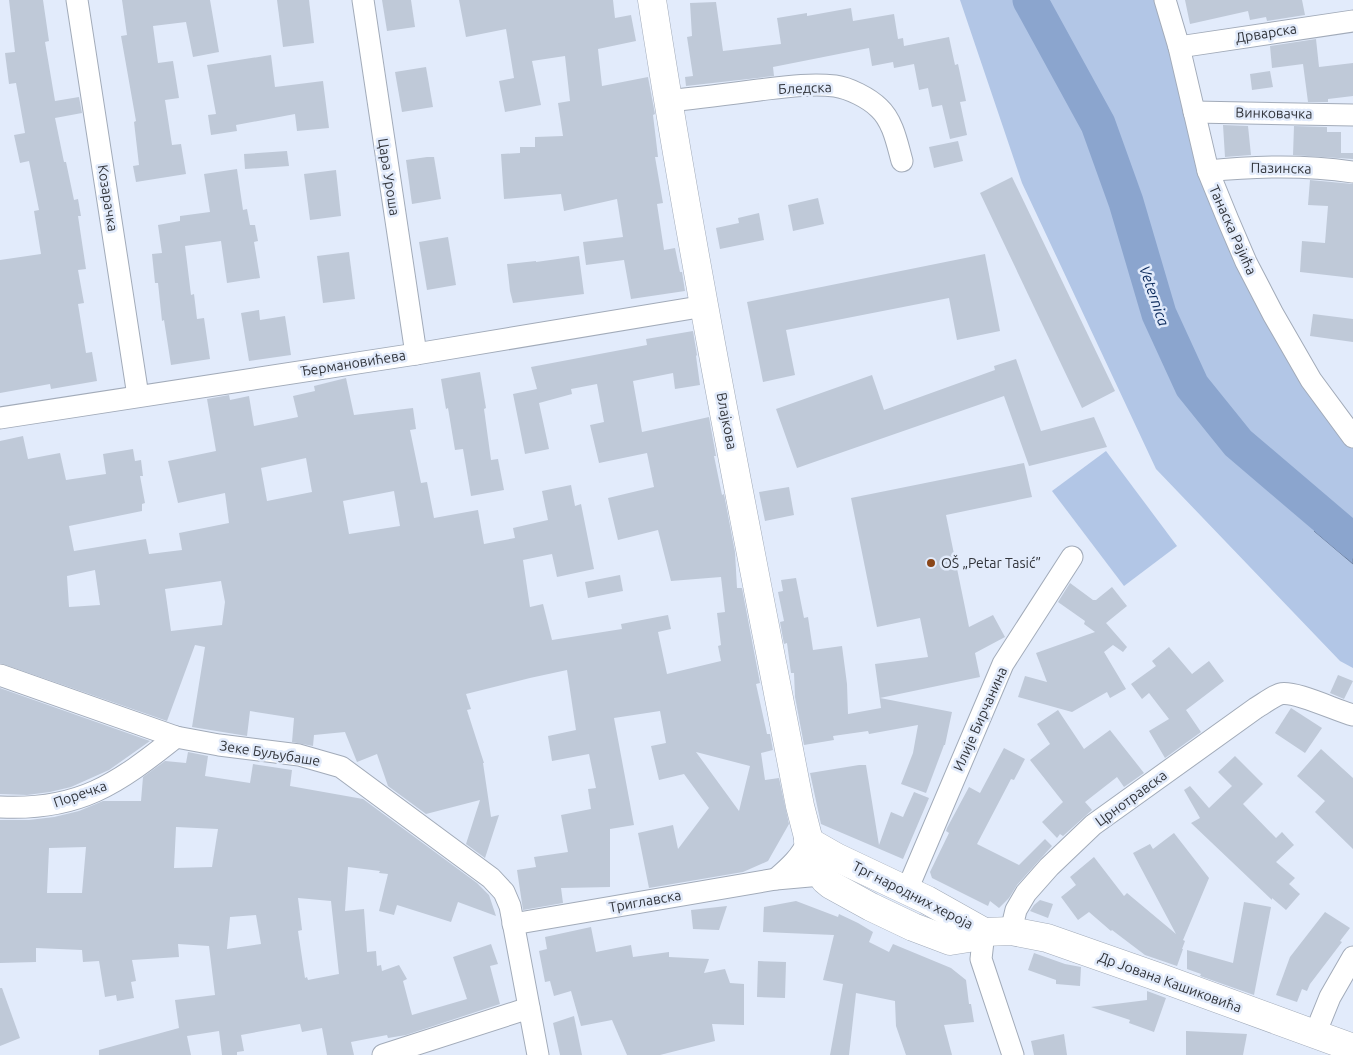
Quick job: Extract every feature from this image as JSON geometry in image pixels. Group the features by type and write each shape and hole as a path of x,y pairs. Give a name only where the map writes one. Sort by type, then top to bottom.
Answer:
{"street":[{"name":"Козарачка","path":"78,0 138,396"},
{"name":"Цара Уроша","path":"362,0 416,354"},
{"name":"Влајкова","path":"652,0 667,101 705,306 780,704 808,841"},
{"name":"Танаска Рајића","path":"1165,0 1179,47 1208,171 1246,262 1310,380 1353,437"},
{"name":"Дрварска","path":"1179,47 1353,21"},
{"name":"Бледска","path":"667,101 791,86 822,85 838,87 861,96 879,108 887,118 902,161"},
{"name":"Винковачка","path":"1194,112 1353,115"},
{"name":"Пазинска","path":"1208,171 1239,168 1272,168 1353,172"},
{"name":"Ђермановићева","path":"0,418 416,354 705,306"},
{"name":"Илије Бирчанина","path":"907,890 1003,664 1072,557"},
{"name":"Зеке Буљубаше","path":"0,675 176,737 219,745 299,755 341,767 491,878 504,892 510,906 538,1055"},
{"name":"Црнотравска","path":"1011,931 1016,910 1026,893 1049,867 1093,825 1256,708 1280,694 1300,696 1353,715"},
{"name":"Поречка","path":"0,807 38,807 64,803 92,793 119,780 176,737"},
{"name":"Трг народних хероја","path":"808,841 815,864 821,875 831,886 871,907 913,927 950,941 969,938 984,932"},
{"name":"Трг народних хероја","path":"808,841 836,857 907,890 984,932"},
{"path":"776,878 798,858 808,841"},
{"name":"Триглавска","path":"513,924 776,878 821,875"},
{"name":"Др Јована Кашиковића","path":"984,932 1011,931 1056,941 1353,1048"},
{"path":"984,932 981,959 1012,1055"},
{"path":"1315,1034 1330,997 1353,957"},
{"path":"383,1055 529,1008"}],"shaded area":[{"path":"960,0 1165,0 1228,220 1353,437 1353,668 1340,661 1156,469 1022,183"},
{"path":"1106,451 1177,546 1124,586 1052,491"},
{"path":"1334,512 1353,528 1353,564 1314,531"}],"building":[{"path":"9,0 43,0 49,41 45,42 55,101 79,97 82,113 55,118 74,200 78,199 81,216 78,216 86,269 78,270 84,303 78,304 86,353 92,352 97,381 51,389 50,384 0,393 0,260 41,254 34,211 39,210 29,161 20,163 14,135 25,133 16,83 9,84 5,53 15,52"},
{"path":"122,0 210,0 219,52 193,57 186,22 153,26 158,63 173,61 179,98 165,100 172,145 181,144 186,174 136,182 133,166 139,165 134,122 136,121 121,36 127,35"},
{"path":"277,0 309,0 314,43 283,47"},
{"path":"382,0 411,0 415,27 387,31"},
{"path":"459,0 613,0 615,18 631,15 636,41 598,49 602,86 648,77 655,114 653,115 658,157 655,157 663,203 657,204 664,250 675,248 685,291 631,299 624,260 586,265 583,242 623,237 617,199 564,211 561,194 504,199 501,154 520,153 520,147 535,147 535,137 563,136 558,103 570,101 565,56 532,61 541,105 505,112 499,81 514,78 506,29 466,37"},
{"path":"1185,0 1302,0 1305,15 1267,21 1266,17 1250,20 1248,11 1190,24"},
{"path":"716,2 723,51 781,44 777,18 807,13 807,16 851,8 853,21 894,14 898,39 903,38 904,46 949,37 955,65 958,64 966,101 960,102 967,135 950,139 942,105 932,107 928,88 919,90 914,64 894,68 893,62 872,66 869,48 773,67 774,76 686,86 685,77 693,76 687,37 692,36 690,3"},
{"path":"1316,39 1319,67 1353,63 1353,96 1328,99 1328,102 1308,102 1303,64 1272,68 1270,46"},
{"path":"271,55 275,87 323,81 329,128 297,131 295,114 236,125 237,131 211,135 208,115 216,114 207,65"},
{"path":"426,67 433,107 402,112 395,72"},
{"path":"1270,71 1273,87 1252,90 1250,74"},
{"path":"1223,125 1248,126 1251,155 1225,157"},
{"path":"1294,126 1327,127 1327,132 1341,132 1341,153 1353,153 1353,159 1293,155"},
{"path":"958,141 963,161 934,168 929,147"},
{"path":"287,151 289,166 245,169 244,154"},
{"path":"434,157 441,199 412,204 406,160"},
{"path":"237,169 243,210 247,209 250,225 255,225 258,241 254,242 260,278 227,283 221,241 185,246 191,295 194,294 197,319 204,318 210,359 171,365 164,320 162,321 158,283 155,283 152,254 162,253 158,225 180,221 180,216 210,212 204,174"},
{"path":"336,170 341,216 310,220 304,174"},
{"path":"1012,177 1115,391 1082,408 980,193"},
{"path":"1310,180 1353,184 1353,278 1300,272 1302,241 1325,243 1328,206 1308,205"},
{"path":"818,198 824,224 793,231 788,205"},
{"path":"759,213 764,240 720,249 716,228 739,223 738,218"},
{"path":"448,237 456,285 427,290 419,242"},
{"path":"349,252 355,299 323,303 317,256"},
{"path":"985,254 1000,331 957,340 949,298 786,330 795,375 763,382 747,302"},
{"path":"579,256 584,294 513,303 507,264"},
{"path":"259,310 260,320 285,316 291,355 249,361 241,313"},
{"path":"1313,314 1353,319 1353,342 1310,336"},
{"path":"693,331 700,385 675,389 673,373 633,381 642,432 709,417 716,456 714,456 722,495 724,494 735,552 737,588 742,588 760,683 756,684 767,734 770,734 773,750 761,753 765,780 779,778 789,824 768,861 743,872 649,888 638,833 673,825 678,849 709,808 684,774 659,780 651,746 666,743 660,711 614,718 634,825 610,829 610,887 561,888 563,903 523,910 517,870 536,867 534,857 568,852 561,815 591,809 588,789 596,788 589,754 552,761 548,736 576,730 567,670 466,694 471,709 467,710 484,763 491,817 499,815 485,858 466,844 480,800 426,814 388,786 377,754 357,762 345,732 314,735 313,746 292,742 294,718 250,711 247,736 192,727 205,647 195,645 167,721 0,663 0,441 23,436 28,459 60,453 66,480 106,474 103,454 133,449 135,461 141,460 143,476 140,476 145,503 142,504 142,511 69,526 74,551 146,539 149,554 182,550 179,533 229,523 225,493 178,503 168,461 216,451 207,399 229,395 230,400 249,396 254,426 298,417 293,396 315,391 314,386 346,378 354,415 413,408 416,429 410,430 421,483 427,482 434,518 478,510 484,544 515,538 513,528 548,520 542,491 571,485 575,506 581,504 594,569 557,577 552,554 523,560 530,607 543,604 552,640 622,629 621,624 668,615 671,629 658,632 667,674 721,661 718,646 721,645 717,613 725,612 721,577 671,581 658,530 618,540 608,498 654,487 647,453 599,463 590,425 604,422 597,384 571,389 572,394 539,403 549,449 525,454 513,394 537,389 531,367 647,345 646,339","holes":["306,458 312,492 267,501 261,468","394,491 400,526 349,534 343,501","95,570 100,605 69,607 67,576","221,581 225,602 222,625 171,631 165,589","696,752 750,766 739,811"]},
{"path":"1016,359 1041,431 1094,417 1107,447 1029,466 1004,396 797,468 776,409 872,375 884,410 995,370 994,366"},
{"path":"480,372 491,460 498,459 504,490 471,496 463,449 455,450 441,379"},
{"path":"1024,463 1032,497 946,515 969,627 993,615 1005,637 975,653 980,677 880,698 952,712 945,745 926,793 901,784 913,753 918,725 869,734 868,731 833,736 834,740 804,745 795,697 794,673 791,673 787,643 784,644 780,622 784,621 778,592 783,591 781,580 796,578 804,618 808,617 813,650 842,646 847,684 848,714 881,708 875,664 928,657 920,618 877,627 851,498"},
{"path":"789,487 794,515 765,521 759,492"},
{"path":"620,575 623,591 588,598 585,582"},
{"path":"1070,583 1093,600 1096,600 1112,587 1127,606 1106,623 1127,647 1123,652 1113,645 1104,652 1126,689 1110,698 1107,692 1072,712 1018,697 1025,676 1047,682 1036,653 1095,632 1084,624 1085,621 1058,602"},
{"path":"1169,647 1192,674 1209,661 1224,681 1186,710 1201,732 1165,758 1149,731 1169,719 1149,693 1142,699 1131,684 1156,666 1152,661"},
{"path":"1338,675 1353,681 1344,699 1330,693"},
{"path":"0,688 150,741 109,770 71,787 27,795 0,794"},
{"path":"1291,708 1322,728 1305,753 1275,733"},
{"path":"1058,710 1084,749 1110,730 1144,773 1124,787 1117,777 1085,802 1092,810 1063,836 1060,834 1057,838 1042,822 1063,802 1030,760 1050,744 1037,724"},
{"path":"1004,748 1025,759 1014,780 1011,779 977,844 1019,865 1045,839 1052,846 999,908 990,901 988,906 932,878 930,872 949,833 946,831 947,828 969,787 980,793"},
{"path":"1321,749 1353,778 1353,849 1315,812 1325,801 1297,776"},
{"path":"188,752 208,756 205,776 250,783 253,764 292,770 290,786 363,799 477,883 489,895 496,916 458,902 451,922 397,905 394,915 379,911 388,874 379,873 380,871 348,867 345,911 364,909 367,952 376,951 377,966 381,965 382,971 399,965 407,979 403,981 412,1015 467,999 453,957 491,944 498,964 490,966 500,1004 406,1035 388,1038 387,1035 351,1042 354,1055 327,1055 322,1028 302,1032 300,1024 241,1035 244,1051 237,1052 237,1055 222,1055 219,1031 187,1036 191,1055 99,1055 99,1050 179,1028 175,1000 215,995 209,946 178,944 179,957 132,960 136,981 131,982 134,998 117,1001 116,995 105,997 99,961 83,962 82,950 36,948 36,962 0,963 0,820 29,820 54,817 79,811 103,801 141,801 143,777 165,761 186,763","holes":["176,827 218,829 212,867 174,868","86,847 82,893 47,893 49,848","298,898 331,901 339,974 308,980 307,977 305,978 298,931 302,930","256,915 261,944 227,949 230,917"]},
{"path":"1235,756 1263,784 1243,804 1276,838 1282,832 1294,845 1276,862 1295,878 1289,884 1300,894 1286,910 1272,898 1272,900 1191,823 1200,818 1184,790 1190,786 1209,808 1232,786 1218,772"},
{"path":"866,765 879,845 891,812 903,817 914,792 929,798 903,859 821,824 810,773"},
{"path":"1174,833 1209,878 1183,940 1185,941 1177,966 1145,955 1111,931 1089,912 1078,920 1061,897 1076,885 1070,877 1094,857 1124,896 1127,893 1176,934 1133,853 1150,844 1153,849"},
{"path":"1040,900 1053,904 1048,918 1030,911"},
{"path":"796,901 838,917 839,914 858,923 873,932 869,942 889,952 893,944 951,968 966,980 969,1004 971,1004 974,1022 944,1025 952,1055 906,1055 896,1026 895,1001 856,993 849,1055 830,1055 843,984 823,980 834,935 763,932 764,907"},
{"path":"1244,902 1271,907 1254,995 1200,976 1201,974 1187,969 1187,950 1233,963"},
{"path":"727,906 719,930 693,929 691,910"},
{"path":"1325,912 1350,928 1340,941 1342,942 1310,984 1307,991 1302,989 1297,1002 1276,995 1290,957"},
{"path":"591,927 596,952 631,945 633,957 669,952 669,957 709,959 704,973 725,969 730,983 744,984 744,1025 712,1024 715,1041 660,1055 627,1055 612,1020 581,1026 571,991 554,996 550,981 545,982 539,951 547,949 545,937"},
{"path":"1034,953 1065,964 1081,967 1080,986 1056,984 1056,980 1028,970"},
{"path":"758,961 786,962 785,998 757,997"},
{"path":"0,988 2,988 20,1038 0,1046"},
{"path":"1147,991 1166,998 1154,1032 1129,1023 1130,1020 1091,1007 1147,1000"},
{"path":"574,1016 582,1055 560,1055 553,1023"},
{"path":"1186,1031 1247,1034 1243,1055 1186,1055"},
{"path":"1064,1034 1067,1055 1034,1055 1031,1041"}],"waterway":[{"name":"Veternica","path":"1030,0 1098,124 1126,202 1159,314 1192,386 1238,443 1353,541"}],"place":[{"name":"OŠ „Petar Tasić”","path":"931,563"}]}
